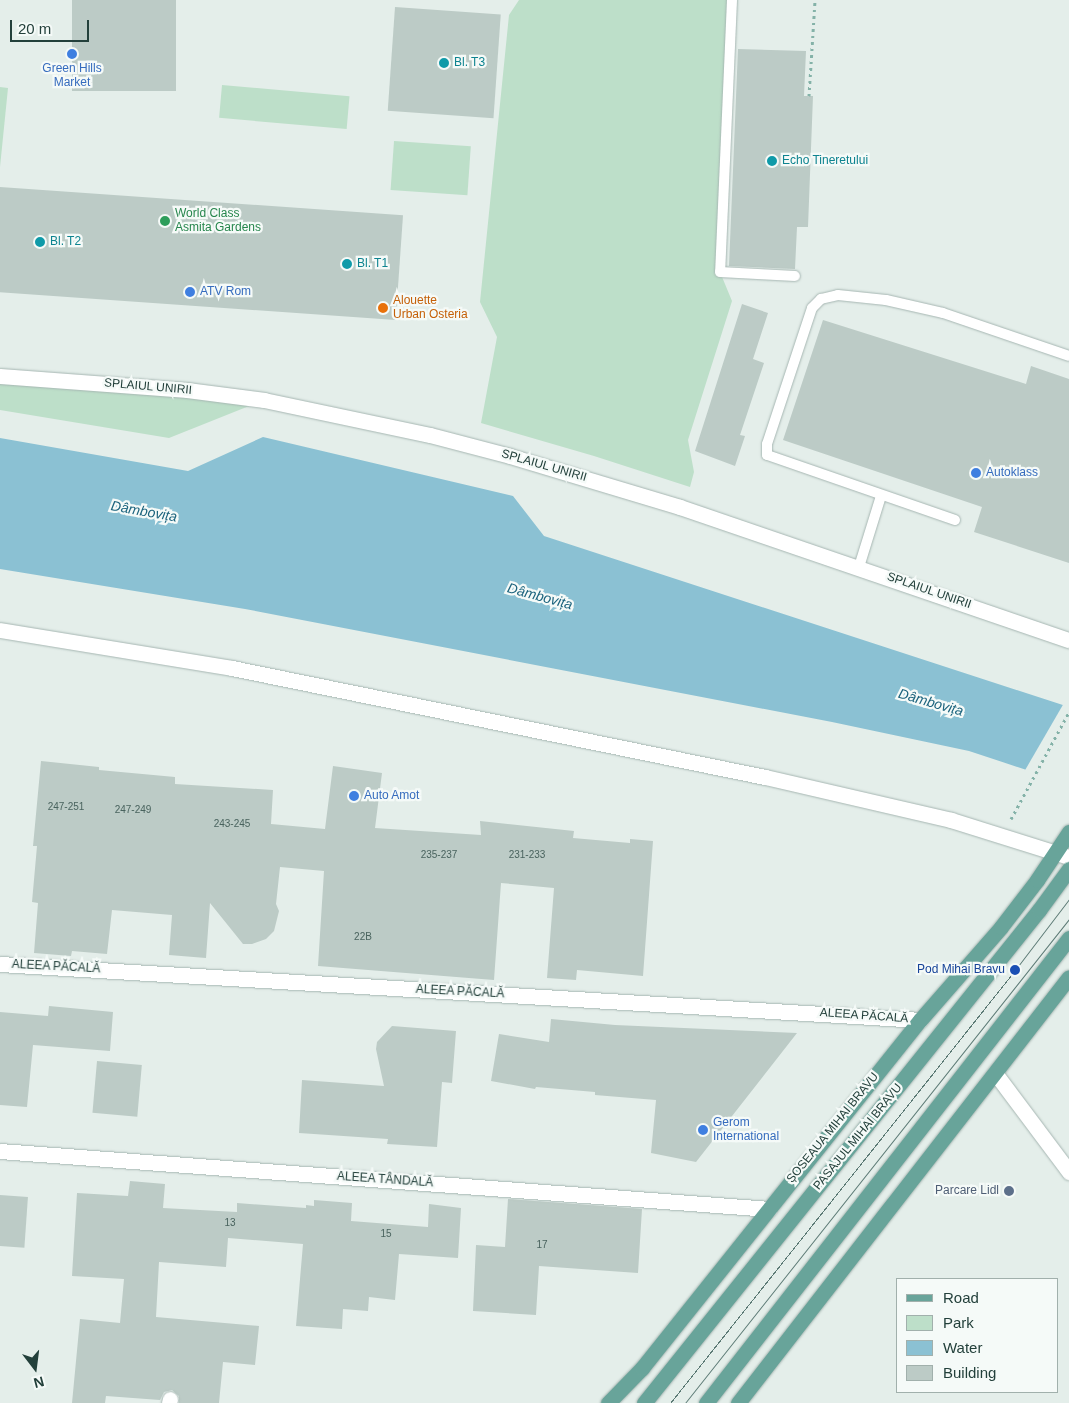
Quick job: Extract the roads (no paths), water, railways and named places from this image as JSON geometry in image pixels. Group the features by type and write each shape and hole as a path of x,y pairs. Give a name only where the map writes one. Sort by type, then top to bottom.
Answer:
{"main road":[{"name":"SPLAIUL UNIRII","path":"0,376 187,390 264,400 430,434 597,481 858,567 1069,640"},
{"path":"0,630 232,668 469,715 837,793 1003,835 1063,855"},
{"name":"ȘOSEAUA MIHAI BRAVU","path":"608,1403 642,1368 920,1020 1063,855 1069,832"},
{"name":"PASAJUL MIHAI BRAVU","path":"644,1403 1069,869"},
{"path":"706,1403 1069,938"},
{"name":"ALEEA PĂCALĂ","path":"0,964 920,1020"},
{"path":"738,1403 1069,977"},
{"path":"995,1073 1069,1172"},
{"name":"ALEEA TÂNDALĂ","path":"0,1152 769,1209"}],"lane":[{"path":"732,0 720,272 795,276"},
{"path":"955,520 770,458 766,452 812,308 817,301 829,297 853,296 895,302 943,313 1069,356"},
{"path":"858,567 881,496"}],"water":[{"name":"Dâmbovița","path":"263,437 513,496 544,536 1069,707 1060,781 969,751 832,722 245,609 0,569 0,438 188,471"}],"tram line":[{"path":"670,1403 1015,970 1069,899"},
{"path":"685,1403 1069,919"}],"place":[{"name":"Green Hills Market","path":"72,54"},
{"name":"Bl. T3","path":"444,63"},
{"name":"Echo Tineretului","path":"772,161"},
{"name":"World Class Asmita Gardens","path":"165,221"},
{"name":"Bl. T2","path":"40,242"},
{"name":"Bl. T1","path":"347,264"},
{"name":"ATV Rom","path":"190,292"},
{"name":"Alouette Urban Osteria","path":"383,308"},
{"name":"Autoklass","path":"976,473"},
{"name":"Auto Amot","path":"354,796"},
{"name":"Pod Mihai Bravu","path":"1015,970"},
{"name":"Gerom International","path":"703,1130"},
{"name":"Parcare Lidl","path":"1009,1191"}]}
